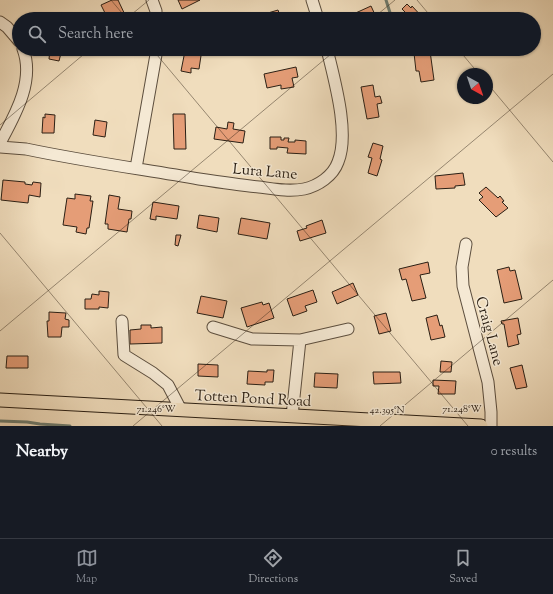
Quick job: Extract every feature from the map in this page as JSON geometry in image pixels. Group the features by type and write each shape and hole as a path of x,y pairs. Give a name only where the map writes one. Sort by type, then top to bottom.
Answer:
{"main road":[{"name":"Totten Pond Road","path":"0,400 481,426"}],"street":[{"path":"152,0 156,12"},
{"path":"312,0 316,12"},
{"path":"0,22 12,33"},
{"path":"0,143 14,116 22,95 26,78 25,56"},
{"path":"136,168 156,56"},
{"name":"Lura Lane","path":"0,147 26,149 231,184 287,191 304,189 320,183 330,174 338,163 343,138 329,56"},
{"name":"Craig Lane","path":"466,244 462,267 463,286 488,382 491,412 490,426"},
{"path":"122,321 124,355 154,373 168,384 181,410"},
{"path":"213,327 252,339 300,340 348,329"},
{"path":"292,416 300,340"}],"building":[{"path":"112,0 118,0 124,12 104,12 101,5"},
{"path":"178,0 200,0 182,9"},
{"path":"407,4 411,8 412,6 418,12 405,12 402,9"},
{"path":"371,6 374,12 358,12"},
{"path":"49,56 60,56 59,61 49,59"},
{"path":"184,56 201,56 199,69 191,68 191,73 181,71"},
{"path":"414,56 431,56 434,80 421,82 419,71 416,71"},
{"path":"296,67 298,77 292,78 294,87 281,89 281,85 267,88 264,74"},
{"path":"373,85 375,97 380,96 382,103 377,104 379,117 367,119 361,87"},
{"path":"45,114 55,115 54,133 42,133 43,117 45,118"},
{"path":"173,114 185,114 186,149 174,149"},
{"path":"95,120 107,122 105,137 93,135"},
{"path":"228,122 234,123 233,129 245,131 243,143 214,139 216,127 227,129"},
{"path":"270,137 281,137 281,140 284,140 284,138 289,138 288,142 295,142 295,140 306,141 306,154 287,153 288,148 277,147 277,149 270,149"},
{"path":"373,143 383,146 380,159 382,160 377,176 368,173 372,158 368,157"},
{"path":"463,173 465,185 455,186 455,188 436,189 435,176"},
{"path":"3,180 25,182 25,184 32,185 33,182 41,183 40,197 29,195 28,203 1,200"},
{"path":"486,187 498,198 500,196 504,201 502,202 508,208 496,217 479,200 483,197 479,193"},
{"path":"75,194 91,196 90,201 93,201 89,228 87,228 86,234 76,232 77,227 63,225 67,198 75,199"},
{"path":"109,195 120,197 118,209 132,211 127,232 108,229 108,224 105,224"},
{"path":"153,202 179,206 177,219 156,216 156,220 150,219"},
{"path":"199,215 219,218 217,232 197,228"},
{"path":"241,218 270,223 267,239 238,234"},
{"path":"322,220 326,233 300,241 297,231 307,228 306,226"},
{"path":"176,235 181,235 178,246 175,245"},
{"path":"428,262 430,273 420,275 426,298 412,301 406,279 402,280 399,269"},
{"path":"509,267 510,271 515,270 522,299 504,303 497,270"},
{"path":"353,283 358,295 337,304 332,292"},
{"path":"313,290 317,302 305,306 307,311 293,316 287,299"},
{"path":"99,291 109,292 108,308 99,307 99,309 85,309 85,299 91,299 92,294 99,295"},
{"path":"201,296 227,301 223,318 197,313"},
{"path":"262,302 263,305 269,303 274,318 247,327 241,308"},
{"path":"49,312 66,313 65,319 69,320 69,327 62,327 61,337 48,337 47,321 49,321"},
{"path":"386,313 391,331 379,334 374,316"},
{"path":"437,315 440,326 442,325 445,337 431,340 426,318"},
{"path":"518,318 521,334 517,335 519,344 508,347 504,324 502,324 501,321"},
{"path":"141,325 151,325 151,328 162,327 162,343 130,344 130,330 141,329"},
{"path":"7,356 28,356 28,368 6,368"},
{"path":"441,361 452,362 451,372 440,372"},
{"path":"198,364 218,365 218,377 198,376"},
{"path":"522,365 527,387 516,389 510,368"},
{"path":"267,370 274,370 273,382 265,382 265,385 247,384 248,371 267,372"},
{"path":"373,372 400,372 401,383 374,384"},
{"path":"315,373 338,374 337,388 314,387"},
{"path":"433,380 456,381 455,394 438,394 439,386 433,386"}],"waterway":[{"path":"386,0 390,12"},
{"path":"0,421 70,426"}]}
